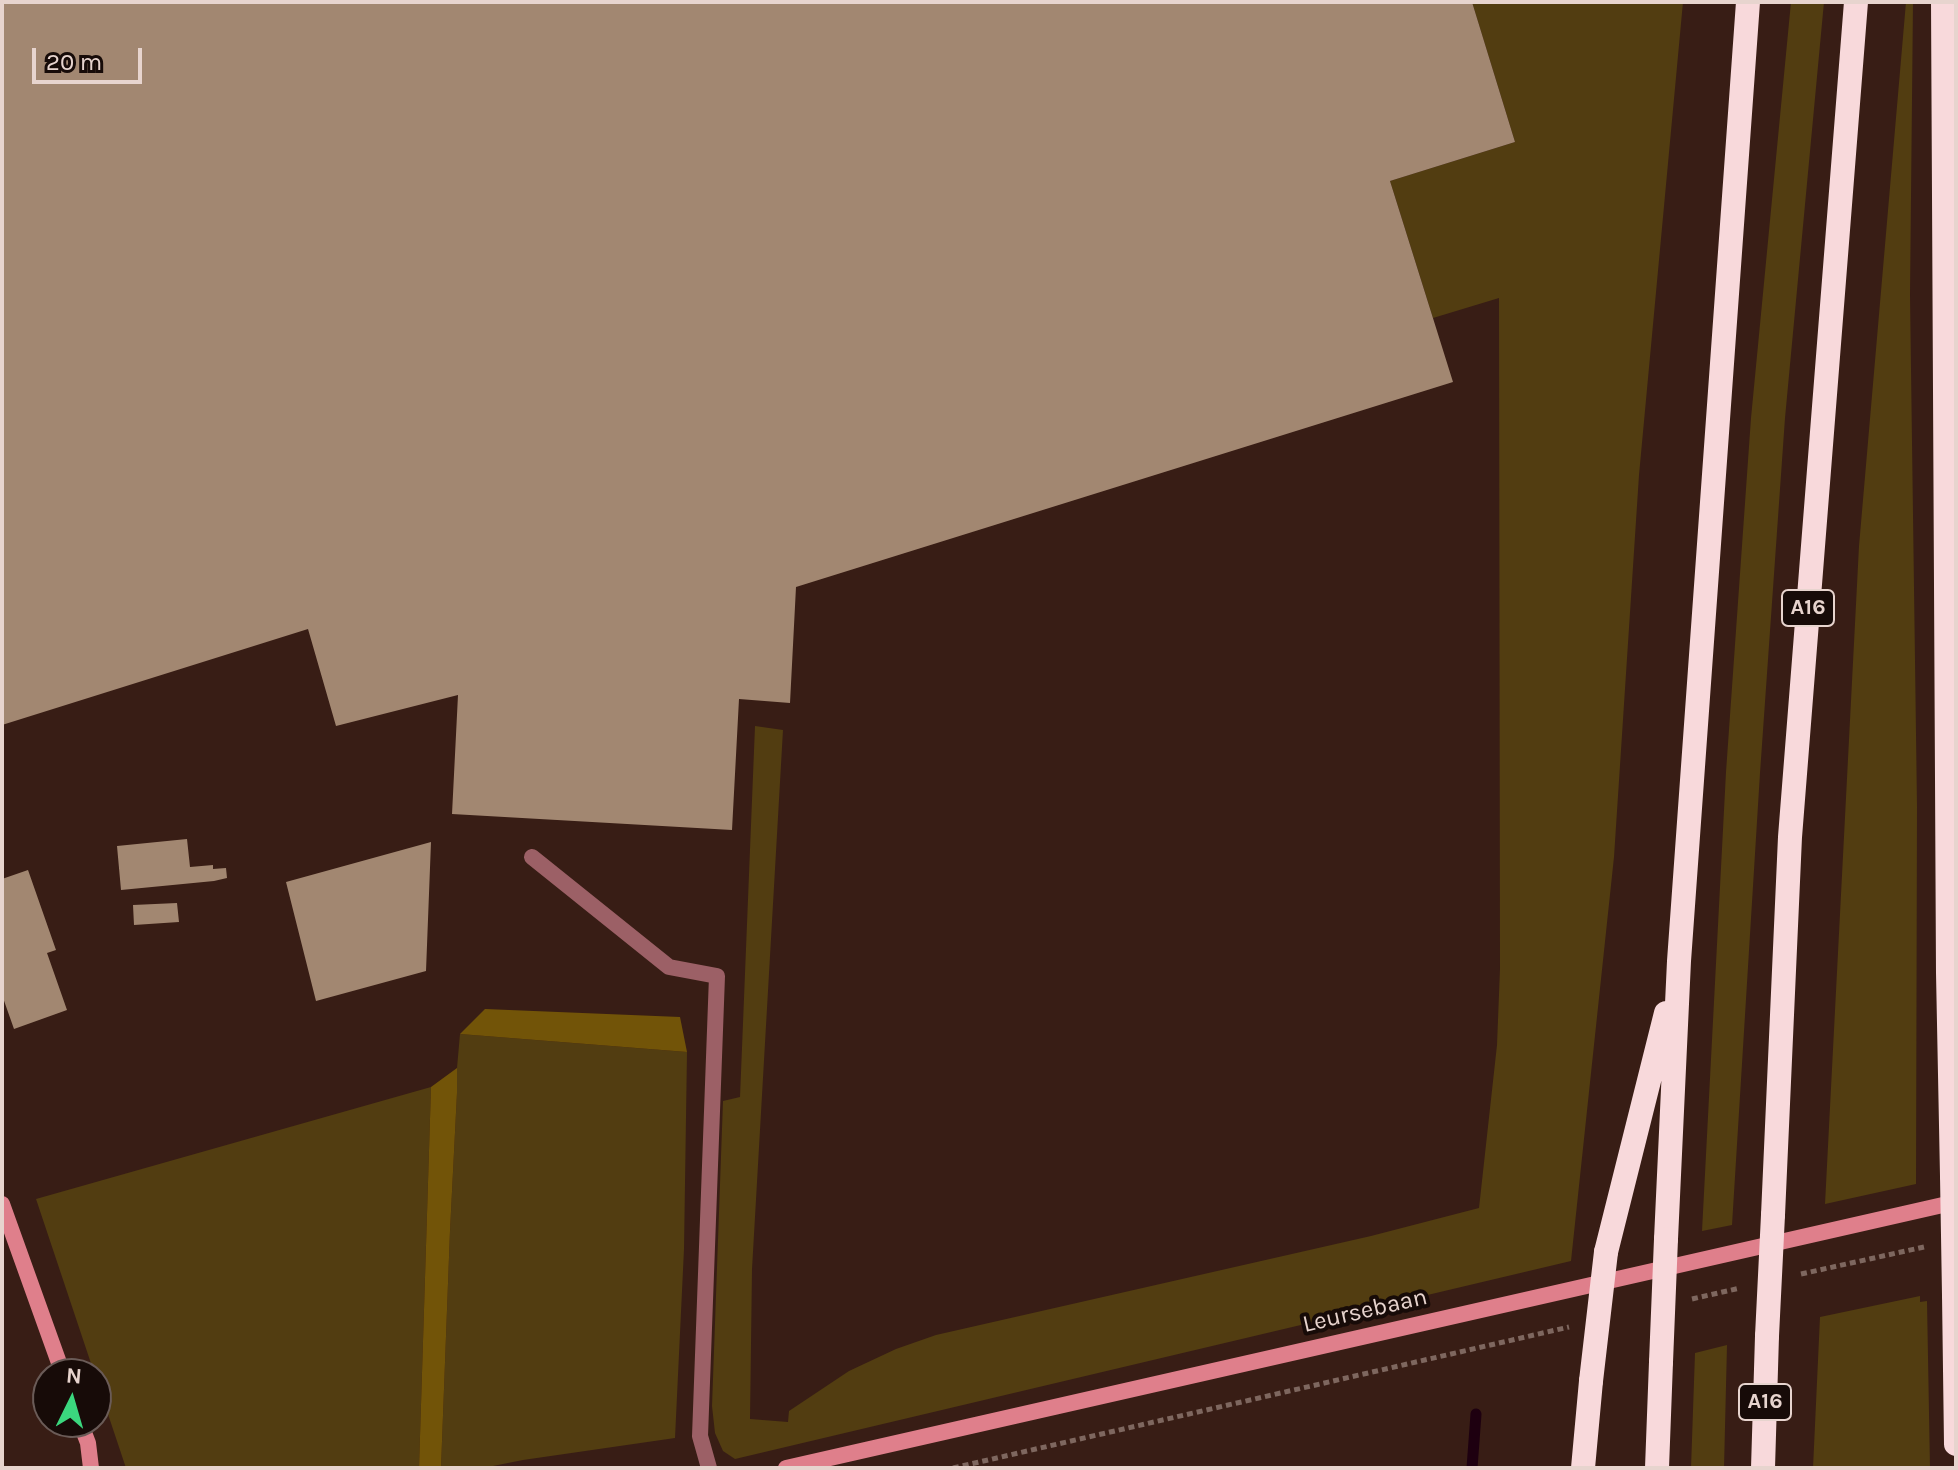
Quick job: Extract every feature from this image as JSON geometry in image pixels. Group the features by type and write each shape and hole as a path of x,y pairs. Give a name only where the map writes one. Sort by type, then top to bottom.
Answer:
{"highway":[{"path":"1657,1468 1679,961 1748,2"},
{"name":"A16","path":"1763,1468 1790,837 1856,2"},
{"path":"1943,2 1947,957 1956,1444"},
{"path":"1583,1468 1606,1252 1679,961"}],"street":[{"name":"Leursebaan","path":"786,1468 1956,1202"},
{"path":"2,1204 57,1358"},
{"path":"86,1438 91,1468"}],"lane":[{"path":"532,857 669,967 717,976 700,1436 709,1468"}],"path":[{"path":"1800,1275 1925,1246"},
{"path":"1691,1299 1753,1285"},
{"path":"953,1468 1582,1324"}],"shaded area":[{"path":"1472,2 1683,2 1639,475 1614,857 1571,1261 735,1459 723,1451 715,1433 712,1406 723,1101 740,1097 755,726 783,730 752,1269 750,1419 788,1422 789,1411 849,1371 936,1335 1371,1236 1479,1208 1497,1045 1500,969 1499,298 1433,318 1390,181 1515,142"},
{"path":"1791,2 1824,2 1785,418 1732,1225 1702,1231 1726,772 1751,418"},
{"path":"1906,2 1913,2 1910,295 1917,807 1916,1184 1825,1204 1859,546"},
{"path":"485,1009 680,1017 687,1052 460,1034"},
{"path":"460,1034 687,1052 684,1249 675,1438 483,1468 441,1468"},
{"path":"457,1068 441,1468 419,1468 431,1087"},
{"path":"431,1087 419,1468 126,1468 112,1426 112,1358 89,1358 36,1199"},
{"path":"1920,1296 1920,1302 1927,1301 1930,1468 1813,1468 1820,1317"},
{"path":"1727,1345 1724,1468 1691,1468 1695,1353"}],"building":[{"path":"2,2 1472,2 1515,142 1390,181 1453,382 796,587 790,703 739,699 732,830 452,814 458,695 336,726 308,629 2,725"},
{"path":"187,839 190,867 213,865 213,869 226,868 227,878 121,890 117,846"},
{"path":"431,842 426,971 316,1001 286,882"},
{"path":"28,870 56,950 47,953 67,1010 14,1029 2,995 2,879"},
{"path":"177,903 179,922 134,925 133,905"}],"waterway":[{"path":"1472,1468 1476,1414"}]}
